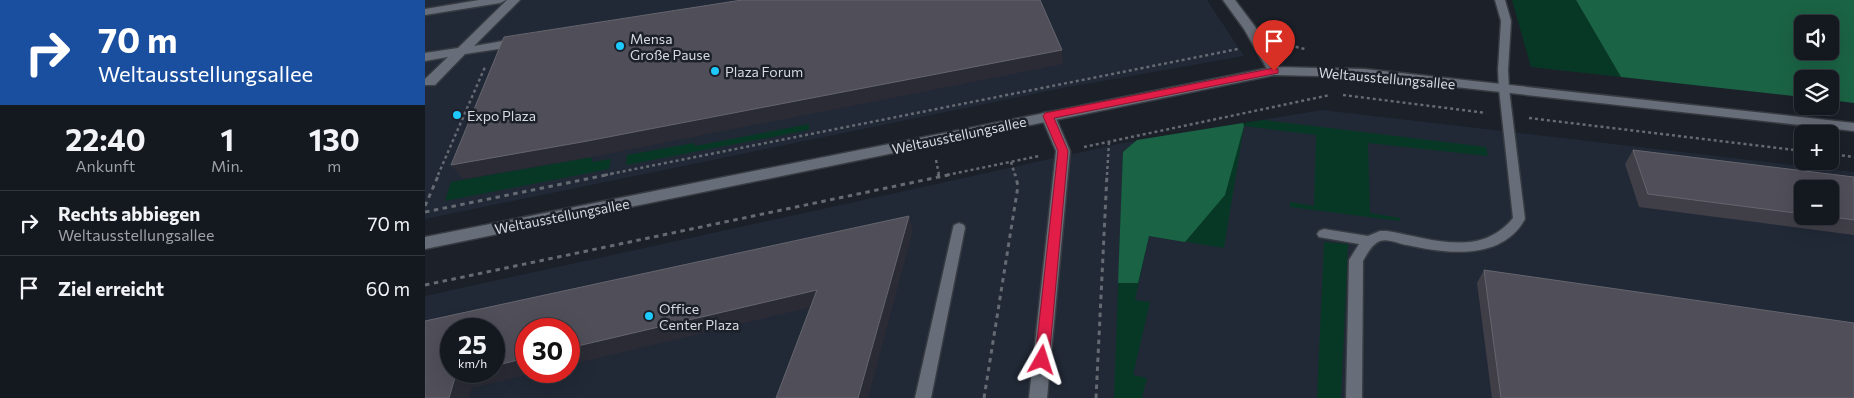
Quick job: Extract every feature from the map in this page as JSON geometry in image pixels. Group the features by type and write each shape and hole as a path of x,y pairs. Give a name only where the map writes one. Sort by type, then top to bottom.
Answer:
{"main road":[{"path":"425,12 500,0"},
{"path":"430,82 514,0"},
{"path":"1229,0 1260,46 1274,71"},
{"path":"425,57 532,40"},
{"name":"Weltausstellungsallee","path":"425,243 1274,71 1336,71 1854,127"},
{"path":"1038,398 1063,151 1049,116"}],"lane":[{"path":"1324,234 1369,241 1381,236 1435,246 1461,248 1501,238 1512,230 1520,214 1506,115 1503,70 1506,21 1500,0"},
{"path":"923,398 959,228"},
{"path":"1354,398 1356,260 1369,241"}],"path":[{"path":"425,206 493,46"},
{"path":"425,212 925,110 1260,46"},
{"path":"425,285 1332,95"},
{"path":"1340,95 1794,150"},
{"path":"1097,398 1109,142"},
{"path":"1839,155 1854,157"},
{"path":"984,398 1017,186 1011,162"}],"shaded area":[{"path":"425,0 1207,0 1244,56 1058,89 425,219"},
{"path":"1322,110 1794,165 1794,170 1854,172 1854,398 425,398 425,296 1123,143"}],"green space":[{"path":"1512,0 1576,0 1621,77 1531,67"},
{"path":"1576,0 1854,0 1854,103 1839,101 1839,70 1794,70 1794,96 1621,77"},
{"path":"1263,120 1486,147 1488,156 1368,143 1370,213 1400,218 1400,221 1290,207 1290,202 1314,206 1316,135 1244,126 1224,248 1149,236 1135,300 1150,302 1133,375 1147,378 1142,398 1114,398 1123,152 1137,140"},
{"path":"1243,123 1244,126 1225,195 1185,242 1149,236 1138,283 1118,283 1123,152 1137,140"},
{"path":"809,124 809,130 626,165 627,155 694,143 695,146"},
{"path":"592,157 592,162 611,159 609,169 445,201 451,182"},
{"path":"1324,242 1348,244 1341,398 1317,398"}],"building":[{"name":"Plaza Forum","path":"742,0 1040,0 1062,50 582,142 451,165 504,37"},
{"path":"1633,150 1854,177 1854,220 1839,218 1839,180 1794,180 1794,213 1648,194"},
{"name":"Office Center Plaza","path":"909,216 858,398 776,398 817,290 580,345 580,318 515,318 515,361 505,363 505,318 440,318 440,383 453,383 449,398 425,398 425,321"},
{"path":"1484,270 1854,323 1854,398 1501,398"}],"place":[{"name":"Mensa Große Pause","path":"620,46"},
{"name":"Plaza Forum","path":"715,71"},
{"name":"Expo Plaza","path":"457,115"},
{"name":"Office Center Plaza","path":"649,316"}],"route":[{"path":"1042,360 1063,151 1049,116 1274,71"}]}
